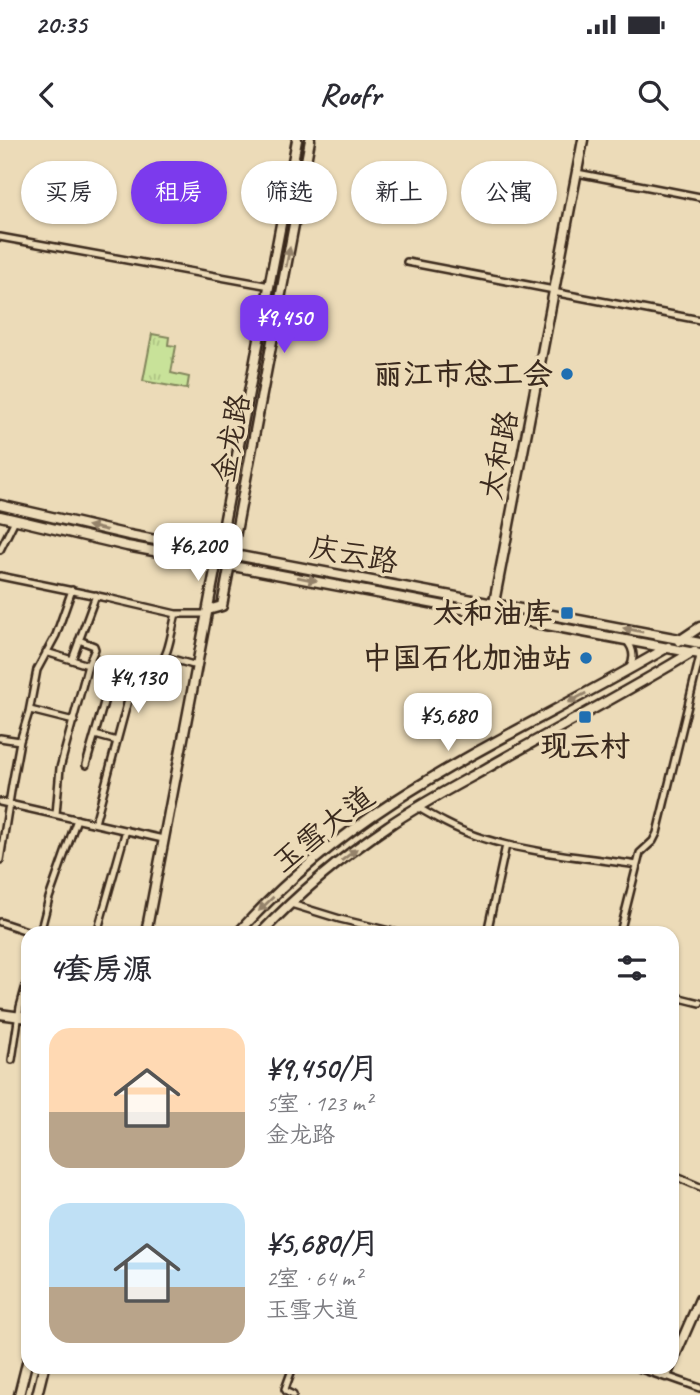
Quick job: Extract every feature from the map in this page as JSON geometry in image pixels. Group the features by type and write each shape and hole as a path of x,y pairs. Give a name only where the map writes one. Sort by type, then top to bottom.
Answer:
{"main road":[{"name":"金龙路","path":"147,926 297,140"},
{"name":"金龙路","path":"207,612 222,606 310,140"},
{"name":"太和路","path":"492,614 583,140"},
{"name":"庆云路","path":"0,505 129,536 681,639 698,651"},
{"name":"庆云路","path":"0,516 127,546 667,648 698,651"},
{"name":"玉雪大道","path":"244,926 298,875 379,811 700,627"},
{"name":"玉雪大道","path":"268,926 361,845 417,807 698,651"},
{"path":"0,1014 21,1017"},
{"path":"679,1347 700,1299"},
{"path":"19,1395 24,1374"},
{"path":"37,1395 42,1374"},
{"path":"660,1374 666,1376"}],"street":[{"path":"577,173 700,197"},
{"path":"0,237 270,286"},
{"path":"407,262 700,320"},
{"path":"0,550 15,520"},
{"path":"0,576 176,614 207,612"},
{"path":"0,860 20,741 30,710 37,670 58,630 72,590"},
{"path":"72,660 96,595"},
{"path":"95,823 132,686 156,668 164,657 176,614"},
{"path":"56,814 60,768 94,649 94,646 79,640"},
{"path":"626,640 633,653 632,664 628,670"},
{"path":"622,926 640,853 653,841 657,833 698,651"},
{"path":"46,652 88,665"},
{"path":"164,657 197,666"},
{"path":"86,765 107,692"},
{"path":"30,710 74,721"},
{"path":"95,735 117,741"},
{"path":"0,738 20,741"},
{"path":"0,802 163,839"},
{"path":"417,807 468,833 506,845 637,865"},
{"path":"42,926 77,819"},
{"path":"99,926 126,830"},
{"path":"489,926 506,845"},
{"path":"291,904 369,926"},
{"path":"0,922 21,929"},
{"path":"679,998 700,1003"},
{"path":"12,1060 21,1025"},
{"path":"679,1178 700,1187"},
{"path":"290,1374 285,1389 293,1395"},
{"path":"666,1376 700,1388"}],"green space":[{"path":"152,334 169,337 168,345 176,346 171,373 189,377 187,389 143,381"}],"place":[{"name":"丽江市总工会","path":"567,374"},
{"name":"太和油库","path":"567,613"},
{"name":"中国石化加油站","path":"586,658"},
{"name":"现云村","path":"585,717"}]}
